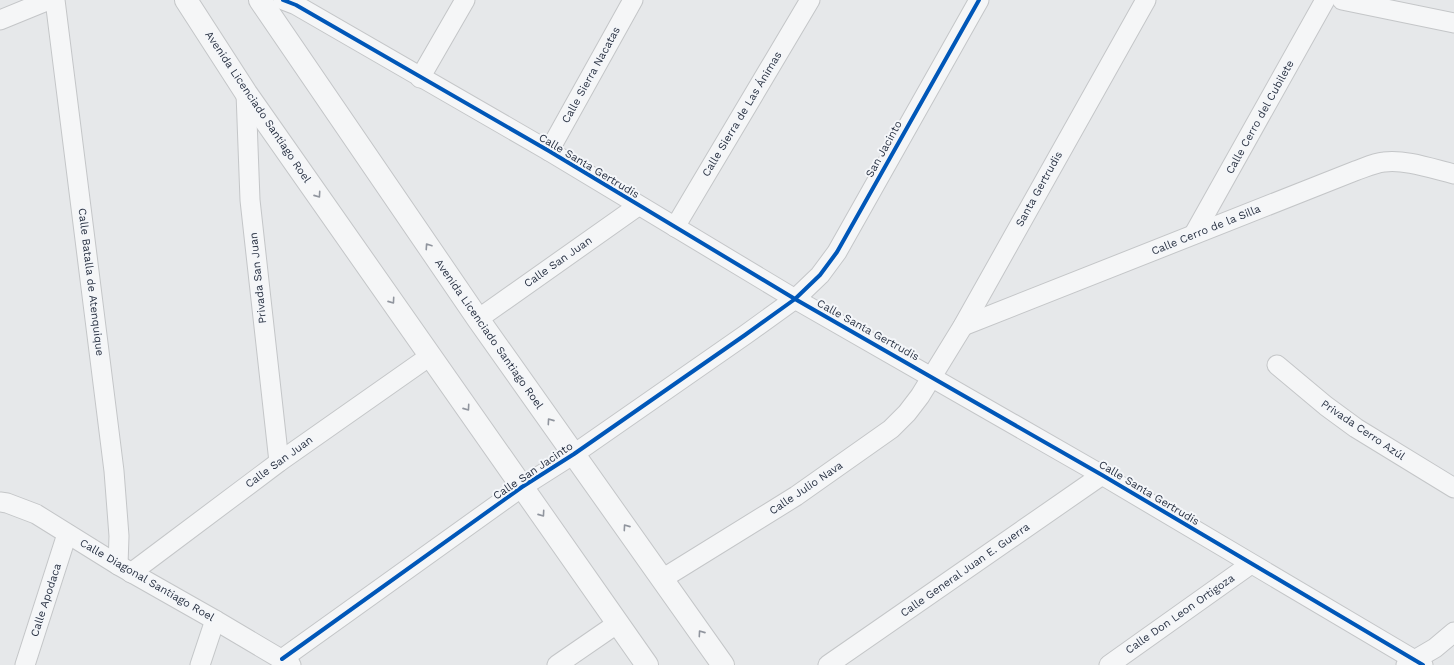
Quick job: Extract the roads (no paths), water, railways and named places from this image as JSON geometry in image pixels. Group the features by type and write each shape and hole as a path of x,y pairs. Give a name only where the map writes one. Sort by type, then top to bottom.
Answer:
{"street":[{"path":"2,14 49,0"},
{"name":"Calle Batalla de Atenquique","path":"55,0 114,470 119,536 124,569"},
{"name":"Avenida Licenciado Santiago Roel","path":"186,0 246,93 647,665"},
{"name":"Avenida Licenciado Santiago Roel","path":"260,0 478,319 723,665"},
{"path":"420,78 465,0"},
{"name":"Calle Sierra Nacatas","path":"549,151 633,0"},
{"name":"Calle Sierra de Las Ánimas","path":"675,227 810,0"},
{"name":"San Jacinto","path":"794,299 820,275 837,252 979,0"},
{"name":"Santa Gertrudis","path":"931,376 962,326 1146,0"},
{"name":"Calle Cerro del Cubilete","path":"1194,234 1325,0"},
{"path":"1342,0 1454,23"},
{"name":"Calle Santa Gertrudis","path":"292,2 420,78 549,151 794,299 931,376 1102,476 1414,663"},
{"name":"Privada San Juan","path":"246,93 250,200 279,462"},
{"name":"Calle Cerro de la Silla","path":"962,326 1355,171 1384,162 1418,165 1454,174"},
{"name":"Calle San Juan","path":"478,319 638,206"},
{"name":"Calle San Jacinto","path":"286,662 522,487 574,454 745,336 794,299"},
{"name":"Calle San Juan","path":"124,569 430,356"},
{"name":"Privada Cerro Azúl","path":"1277,365 1326,406 1356,428 1454,488"},
{"name":"Calle Julio Nava","path":"662,579 796,496 891,429 908,413 920,396 931,376"},
{"name":"Calle General Juan E. Guerra","path":"828,665 1102,476"},
{"name":"Calle Diagonal Santiago Roel","path":"0,502 7,503 36,514 124,569 216,620 286,662"},
{"name":"Calle Apodaca","path":"25,665 67,534"},
{"name":"Calle Don Leon Ortigoza","path":"1109,665 1251,564"},
{"path":"200,665 216,620"},
{"path":"557,665 618,623"},
{"path":"1414,663 1454,632"}]}
